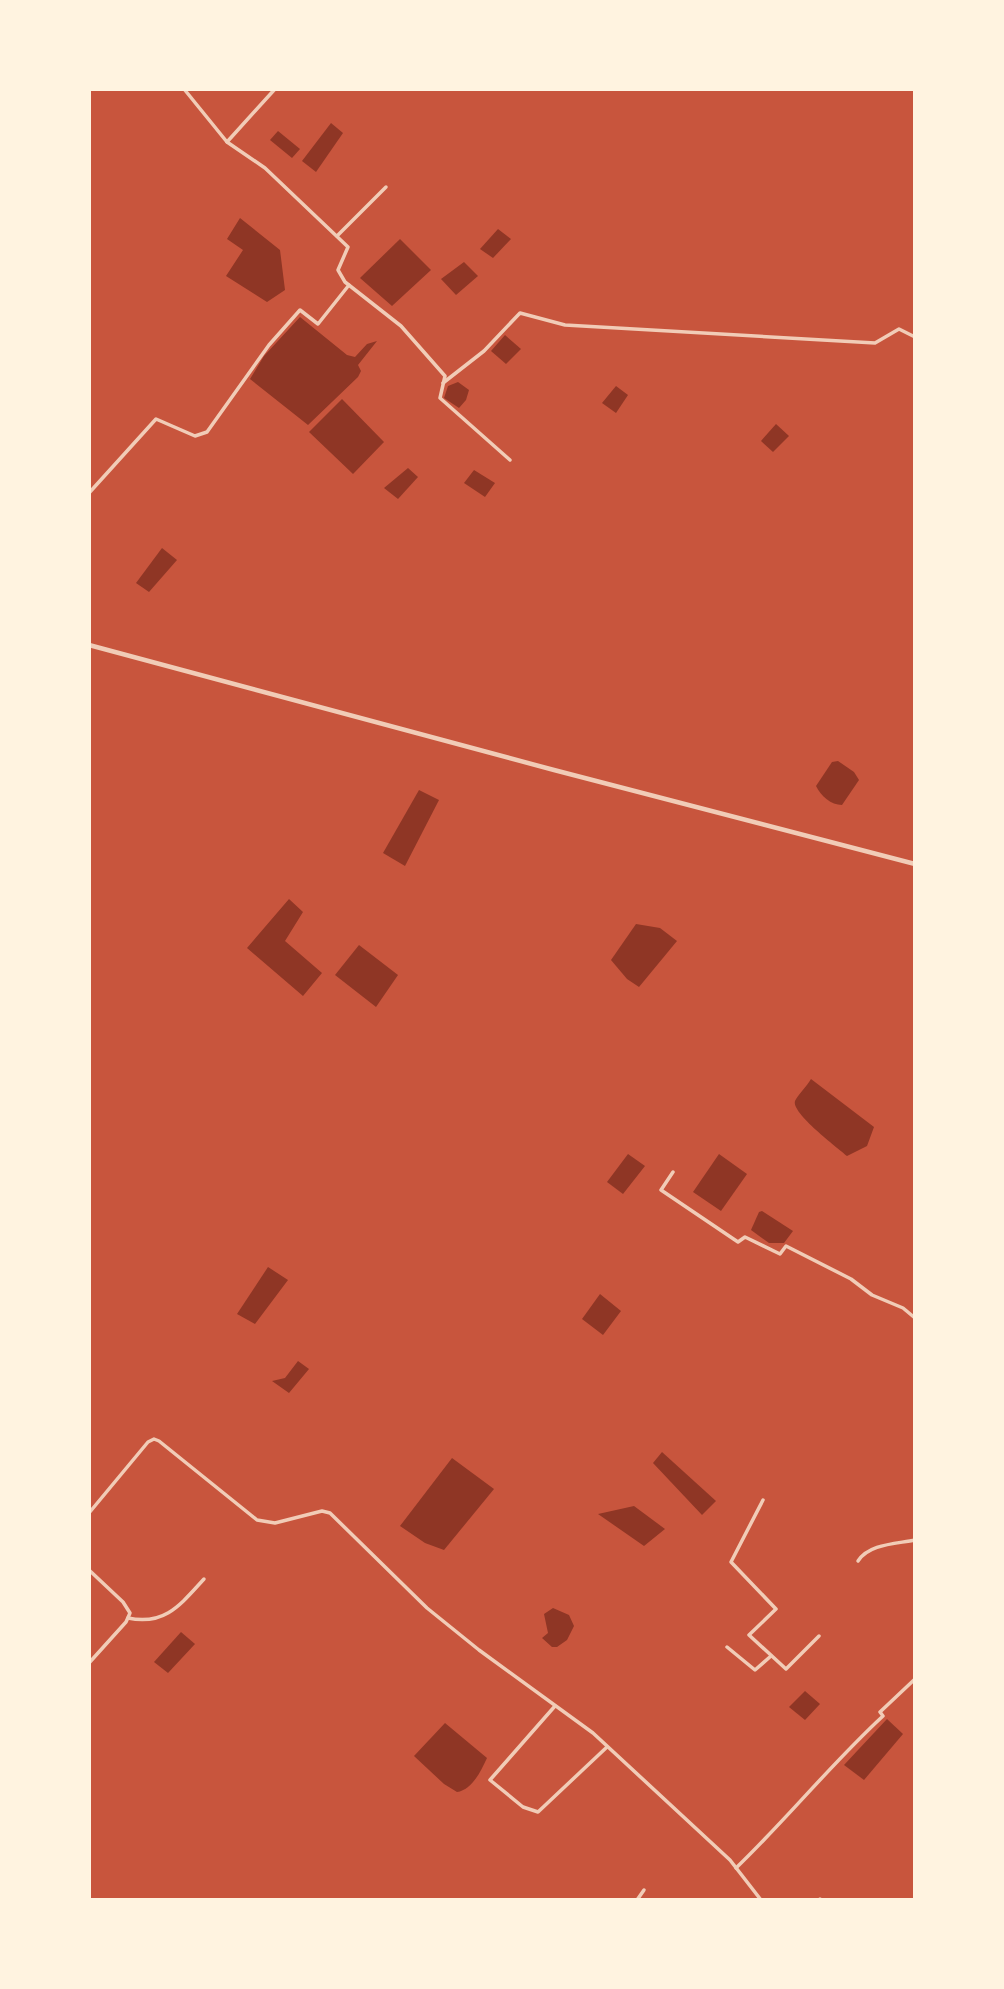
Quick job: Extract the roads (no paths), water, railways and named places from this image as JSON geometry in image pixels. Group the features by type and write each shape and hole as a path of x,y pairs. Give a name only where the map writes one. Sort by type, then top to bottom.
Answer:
{"street":[{"path":"184,89 227,142 265,168 348,247 338,270 349,285 401,327 445,376 440,398 510,460"},
{"path":"227,142 275,89"},
{"path":"337,236 386,187"},
{"path":"89,493 156,419 195,436 207,432 268,345 300,310 318,324 349,285"},
{"path":"443,383 484,351 520,313 565,324 619,328 875,343 899,329 915,337"},
{"path":"89,645 915,864"},
{"path":"673,1172 661,1190 738,1242 745,1237 780,1254 786,1246 851,1279 872,1295 904,1308 915,1318"},
{"path":"89,1513 148,1442 154,1439 257,1520 275,1523 322,1511 330,1513 427,1608 479,1650 593,1733 736,1868 761,1900"},
{"path":"763,1500 731,1562 776,1609 749,1635 786,1669 819,1636"},
{"path":"858,1561 863,1553 876,1548 915,1540"},
{"path":"89,1570 123,1602 130,1613 89,1663"},
{"path":"128,1618 139,1620 172,1613 204,1579"},
{"path":"727,1647 755,1670 771,1656"},
{"path":"736,1868 774,1832 843,1754 883,1716 880,1712 915,1679"},
{"path":"555,1706 490,1780 523,1807 538,1812 607,1746"},
{"path":"637,1900 643,1890"}]}
